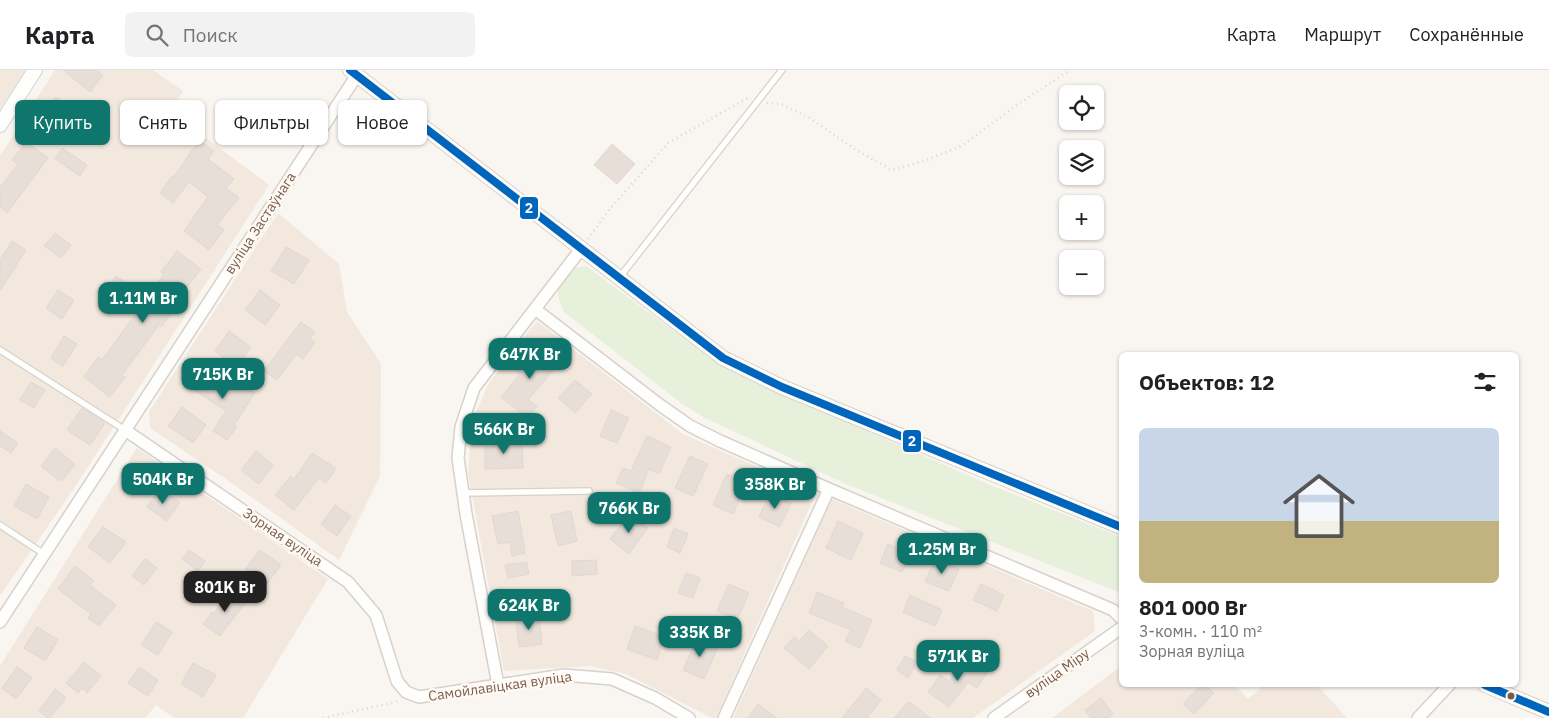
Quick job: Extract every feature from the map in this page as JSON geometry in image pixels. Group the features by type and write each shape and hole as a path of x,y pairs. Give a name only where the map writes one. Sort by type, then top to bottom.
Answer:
{"street":[{"path":"0,125 35,70"},
{"path":"354,73 723,358 782,387 1119,526"},
{"name":"вуліца Застаўнага","path":"0,622 126,430 354,73"},
{"path":"498,685 463,494 458,458 461,427 474,388 581,249"},
{"path":"535,309 690,426 829,489 1113,610 1119,616"},
{"name":"Зорная вуліца","path":"126,430 348,582 376,615 397,681"},
{"path":"724,718 829,489"},
{"name":"вуліца Міру","path":"994,718 1119,629"},
{"name":"Самойлавіцкая вуліца","path":"397,681 406,692 419,697 564,675 612,679 655,698 689,718"},
{"path":"1418,718 1447,687"},
{"path":"1490,687 1549,712"}],"lane":[{"path":"620,278 782,70"},
{"path":"0,350 126,430"},
{"path":"463,494 590,491"},
{"path":"0,525 44,554"}],"path":[{"path":"581,249 609,210 668,143 751,97 770,104 782,104 810,118 856,150 892,170 927,160 963,145 1017,105 1070,70"},
{"path":"323,718 419,697"}],"shaded area":[{"path":"0,70 25,70 0,109"},
{"path":"55,70 153,70 183,91 178,100 120,100 120,145 205,145 205,137 269,185 77,484 0,596 0,156 15,133 15,145 110,145 110,100 36,100"},
{"path":"278,213 339,264 347,312 381,364 380,476 339,560 239,488 150,428 149,412"},
{"path":"537,321 683,434 816,493 716,718 712,718 626,674 591,666 504,671 468,473 472,421 489,383"},
{"path":"137,448 328,579 243,718 174,718 156,705 146,717 139,718 0,718 0,666"},
{"path":"832,499 1093,611 1095,631 973,718 733,718"},
{"path":"1119,668 1119,687 1237,687 1248,699 1262,687 1319,687 1347,718 1052,718"}],"green space":[{"path":"586,266 709,357 735,373 983,482 1119,536 1119,592 846,484 705,418 681,403 564,312 558,288 573,268"}],"building":[{"path":"63,70 97,70 103,75 90,92"},
{"path":"205,144 214,151 208,159 234,179 226,188 239,198 217,225 224,230 209,250 184,231 208,197 189,182 173,203 160,193 172,176 174,177 196,145"},
{"path":"612,144 635,164 617,184 594,165"},
{"path":"24,145 30,145 48,158 7,213 0,207 0,187 18,164 12,160"},
{"path":"62,148 87,165 80,176 55,159"},
{"path":"55,233 71,245 61,258 44,246"},
{"path":"12,241 26,250 0,291 0,260"},
{"path":"286,247 309,260 294,284 271,271"},
{"path":"177,251 201,269 173,306 176,308 161,327 159,325 122,375 125,377 110,397 84,377 98,357 102,360 164,274 161,272"},
{"path":"116,276 128,284 115,304 102,295"},
{"path":"58,290 74,300 62,319 46,308"},
{"path":"260,290 280,305 265,325 245,310"},
{"path":"301,322 315,332 310,338 315,342 303,359 296,354 277,380 264,371"},
{"path":"229,331 251,347 237,367 215,351"},
{"path":"64,336 77,344 63,366 51,358"},
{"path":"536,344 559,364 528,400 537,406 527,418 501,397 520,374 514,369"},
{"path":"203,368 237,391 241,384 255,393 234,425 237,427 227,440 213,431 226,411 190,387"},
{"path":"575,380 592,394 575,413 558,398"},
{"path":"31,382 45,390 34,408 20,400"},
{"path":"182,407 206,425 193,443 168,426"},
{"path":"82,408 105,423 90,445 67,430"},
{"path":"611,410 629,418 617,443 600,436"},
{"path":"0,431 18,443 11,453 0,446"},
{"path":"647,436 671,447 659,474 649,469 639,493 616,483 623,468 631,471"},
{"path":"522,440 523,468 485,469 485,441"},
{"path":"55,448 75,464 63,480 59,480 41,466"},
{"path":"256,451 273,465 259,484 241,470"},
{"path":"312,453 336,468 326,483 319,478 294,510 275,495 291,476 294,479"},
{"path":"690,456 708,464 693,496 675,488"},
{"path":"727,474 747,482 733,514 713,505"},
{"path":"26,484 49,497 37,519 14,506"},
{"path":"160,488 180,502 167,521 147,507"},
{"path":"770,493 791,503 780,527 759,517"},
{"path":"335,505 351,516 337,536 321,524"},
{"path":"518,511 525,553 512,556 510,542 498,544 492,516"},
{"path":"571,511 577,541 558,546 551,515"},
{"path":"629,514 648,528 629,554 610,539"},
{"path":"838,521 863,533 851,560 826,548"},
{"path":"103,527 126,542 110,563 88,547"},
{"path":"674,528 688,534 680,553 667,547"},
{"path":"888,544 910,554 902,572 880,563"},
{"path":"189,550 205,561 198,571 182,559"},
{"path":"260,550 281,565 266,585 245,569"},
{"path":"145,559 157,568 144,585 132,576"},
{"path":"935,559 959,569 949,591 925,582"},
{"path":"596,560 597,574 572,576 572,561"},
{"path":"527,563 529,574 508,578 505,565"},
{"path":"75,566 94,581 90,585 116,605 99,626 88,618 91,614 58,589"},
{"path":"686,573 700,578 693,598 678,593"},
{"path":"729,584 749,593 737,620 717,611"},
{"path":"981,584 1004,595 997,611 973,600"},
{"path":"229,589 247,600 220,636 203,624 212,612 214,614"},
{"path":"817,592 844,603 842,607 872,620 860,648 845,641 851,630 809,613"},
{"path":"910,595 942,610 935,626 903,612"},
{"path":"539,615 542,644 519,647 516,618"},
{"path":"156,622 172,632 158,655 141,645"},
{"path":"635,626 665,637 657,660 627,649"},
{"path":"37,627 58,640 45,661 24,648"},
{"path":"809,630 828,646 809,669 784,648 794,637 799,641"},
{"path":"697,638 718,647 704,679 683,670"},
{"path":"905,656 917,662 908,678 897,670"},
{"path":"966,657 988,671 977,688 968,682 949,707 928,692 940,675 949,681"},
{"path":"84,662 101,676 87,693 82,688 78,693 66,683"},
{"path":"193,663 216,675 203,697 181,684"},
{"path":"17,667 32,678 16,699 2,688"},
{"path":"139,667 158,680 148,696 128,683"},
{"path":"1199,687 1208,687 1214,693 1194,714 1183,704"},
{"path":"866,688 881,700 867,718 842,718"},
{"path":"55,689 66,698 48,718 39,711"},
{"path":"1101,698 1113,714 1108,718 1091,718 1085,710"},
{"path":"907,703 911,703 930,718 894,718"},
{"path":"758,704 777,718 748,718"}],"transit line":[{"name":"2","path":"350,70 723,358 782,387 1119,526"},
{"name":"2","path":"1490,687 1549,712"}]}
